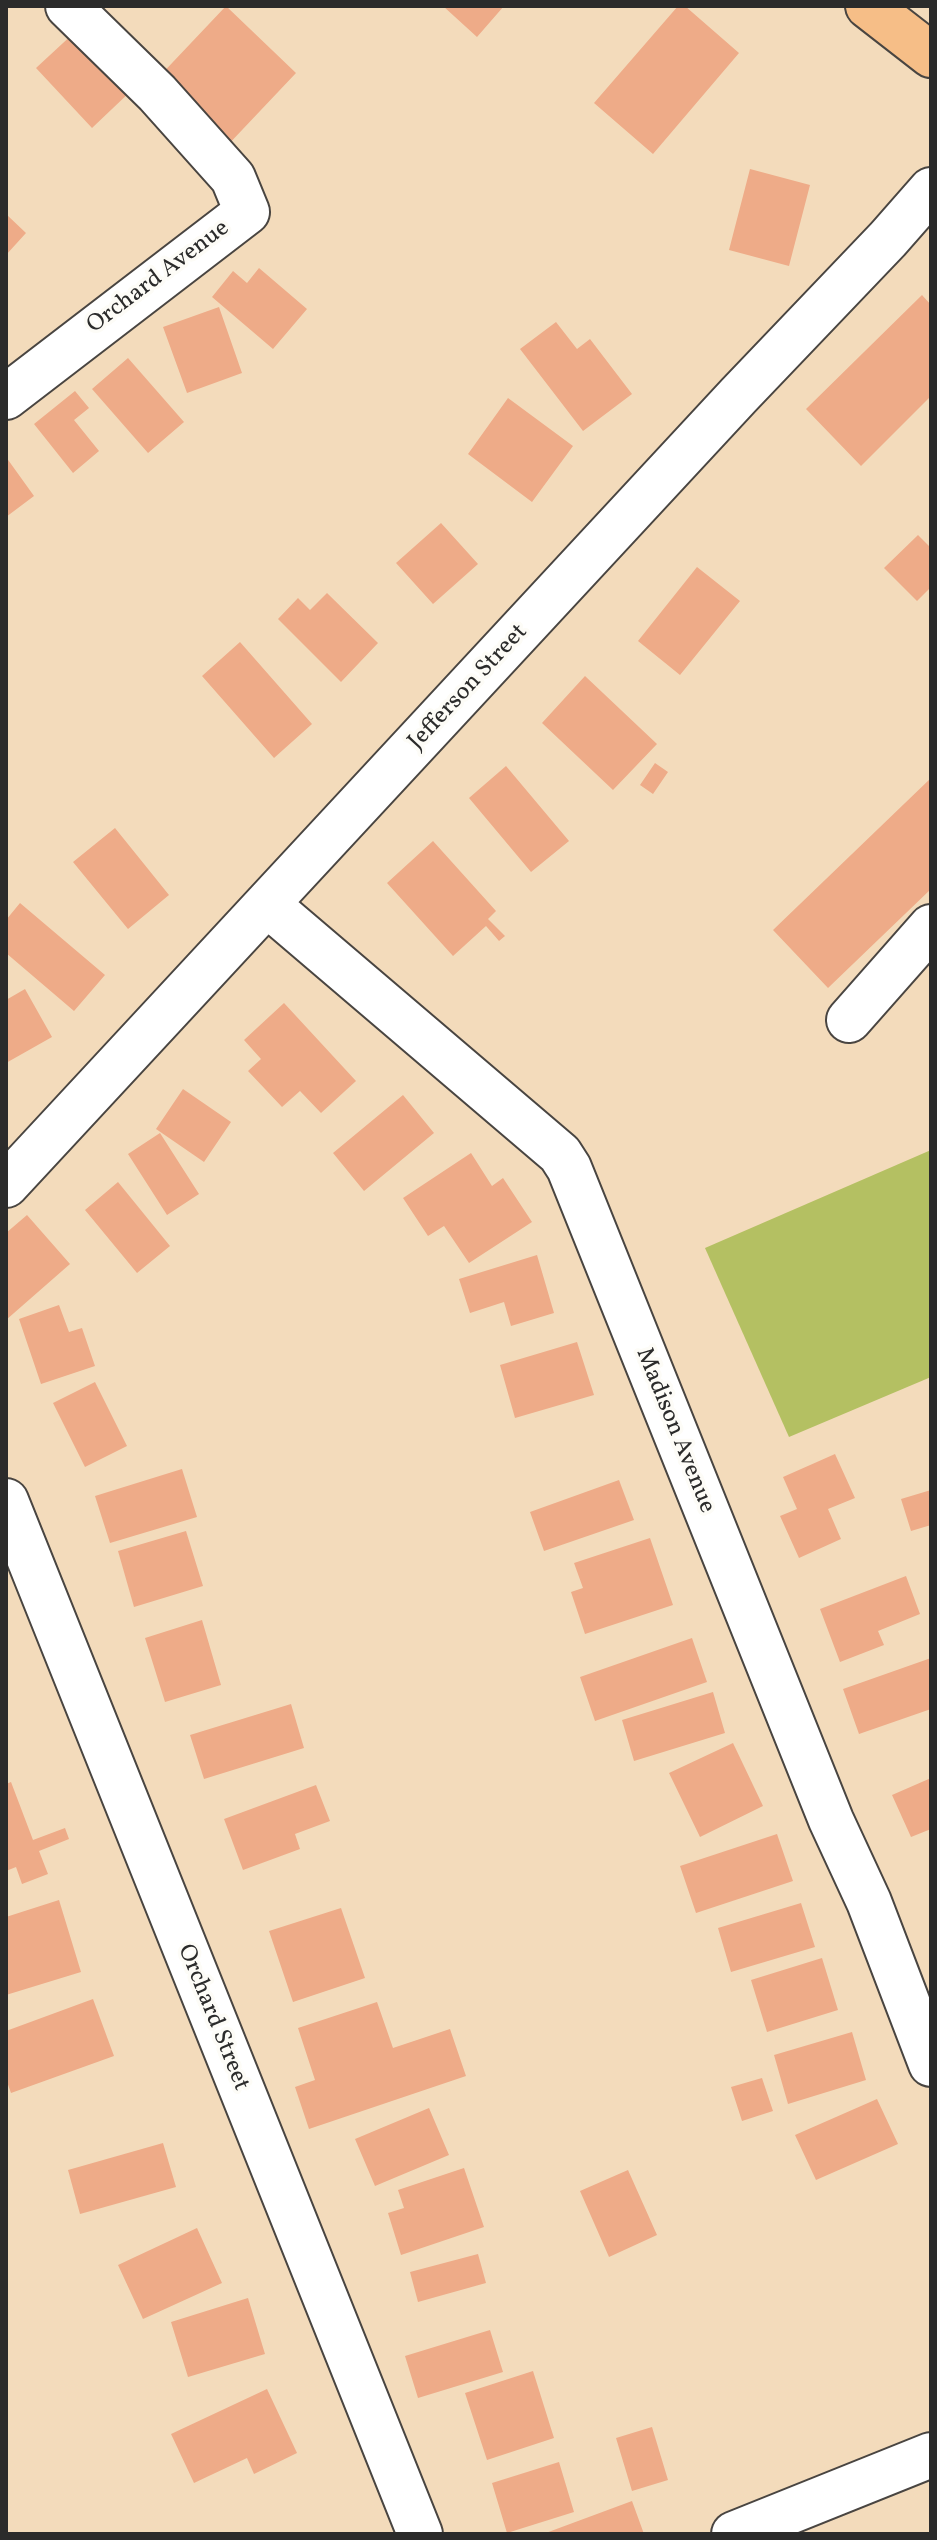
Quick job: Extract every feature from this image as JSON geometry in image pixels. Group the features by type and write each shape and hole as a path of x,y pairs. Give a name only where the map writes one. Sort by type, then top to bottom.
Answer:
{"main road":[{"path":"868,6 931,55"}],"street":[{"name":"Orchard Avenue","path":"6,397 247,212 233,178 157,93 68,6"},
{"name":"Jefferson Street","path":"6,1185 931,190"},
{"name":"Madison Avenue","path":"268,905 560,1154 569,1168 831,1820 869,1902 931,2064"},
{"path":"849,1020 931,927"},
{"name":"Orchard Street","path":"6,1501 420,2534"},
{"path":"734,2534 931,2455"}],"green space":[{"path":"931,1150 931,1377 789,1437 705,1248"}],"building":[{"path":"226,6 296,73 225,148 155,81"},
{"path":"443,6 504,6 477,37"},
{"path":"678,6 685,6 739,53 653,154 594,103"},
{"path":"76,31 132,90 92,128 36,68"},
{"path":"750,169 810,185 789,266 729,250"},
{"path":"6,214 26,233 6,255"},
{"path":"259,268 307,309 273,349 212,297 233,271 247,283"},
{"path":"922,295 931,305 931,396 861,466 806,409"},
{"path":"219,307 242,373 187,393 163,327"},
{"path":"556,322 577,349 590,339 632,394 583,431 520,349"},
{"path":"128,358 184,422 148,453 92,389"},
{"path":"75,391 89,408 74,420 99,451 73,473 34,424"},
{"path":"508,398 573,446 532,502 468,454"},
{"path":"6,457 34,496 6,517"},
{"path":"441,523 478,564 433,604 396,563"},
{"path":"918,535 931,548 931,587 917,601 884,568"},
{"path":"697,567 740,601 680,675 638,641"},
{"path":"327,593 378,643 341,682 278,619 298,598 310,610"},
{"path":"240,642 312,724 274,758 202,676"},
{"path":"585,676 657,744 613,790 542,723"},
{"path":"655,763 668,772 653,794 640,785"},
{"path":"506,766 569,841 531,872 469,798"},
{"path":"931,778 931,889 828,988 773,930"},
{"path":"115,828 169,895 128,929 73,862"},
{"path":"433,841 496,911 488,919 505,936 499,941 486,926 453,956 387,883"},
{"path":"20,903 105,975 74,1011 6,953 6,920"},
{"path":"25,989 52,1037 6,1063 6,1000"},
{"path":"284,1003 356,1081 321,1113 300,1091 282,1107 248,1071 261,1059 244,1040"},
{"path":"183,1089 231,1122 204,1162 156,1129"},
{"path":"403,1095 434,1133 364,1191 333,1153"},
{"path":"160,1133 199,1194 167,1215 128,1154"},
{"path":"471,1153 492,1186 503,1178 532,1222 469,1263 444,1226 428,1236 403,1198"},
{"path":"118,1182 170,1246 137,1273 85,1210"},
{"path":"27,1215 70,1264 6,1320 6,1233"},
{"path":"537,1255 554,1313 511,1326 504,1302 470,1313 459,1279"},
{"path":"59,1305 69,1332 82,1328 95,1366 41,1384 19,1319"},
{"path":"577,1342 594,1395 515,1418 500,1365"},
{"path":"95,1382 127,1446 85,1467 53,1403"},
{"path":"835,1454 855,1498 828,1509 841,1539 799,1558 780,1516 797,1509 783,1477"},
{"path":"182,1469 197,1517 110,1543 95,1496"},
{"path":"619,1480 634,1520 544,1551 530,1512"},
{"path":"931,1490 931,1525 911,1531 901,1499"},
{"path":"186,1531 203,1586 134,1607 118,1551"},
{"path":"650,1538 673,1605 585,1634 571,1592 583,1588 574,1563"},
{"path":"906,1576 920,1614 878,1631 884,1645 840,1662 820,1609"},
{"path":"202,1620 221,1685 165,1702 145,1638"},
{"path":"692,1638 707,1682 595,1721 580,1677"},
{"path":"931,1658 931,1709 859,1734 843,1689"},
{"path":"713,1692 725,1733 634,1761 622,1720"},
{"path":"291,1704 304,1748 204,1779 190,1735"},
{"path":"733,1743 763,1806 700,1837 669,1773"},
{"path":"931,1778 931,1829 911,1837 892,1795"},
{"path":"11,1782 33,1840 65,1828 69,1839 39,1851 48,1874 22,1884 16,1867 6,1871 6,1784"},
{"path":"316,1785 330,1821 295,1834 300,1849 243,1870 224,1819"},
{"path":"777,1834 793,1881 696,1913 680,1866"},
{"path":"59,1900 81,1972 6,1995 6,1917"},
{"path":"801,1903 815,1947 731,1972 718,1928"},
{"path":"341,1908 365,1978 293,2002 269,1931"},
{"path":"822,1958 838,2010 767,2032 751,1980"},
{"path":"93,1999 114,2056 11,2093 6,2079 6,2031"},
{"path":"377,2002 393,2048 450,2029 466,2076 309,2129 295,2087 315,2080 298,2028"},
{"path":"852,2032 866,2080 788,2104 774,2055"},
{"path":"762,2078 773,2111 742,2121 731,2087"},
{"path":"877,2099 898,2144 816,2180 795,2135"},
{"path":"429,2108 449,2155 375,2186 355,2139"},
{"path":"163,2143 176,2187 80,2214 68,2170"},
{"path":"464,2168 484,2227 401,2255 388,2213 404,2208 398,2190"},
{"path":"628,2170 657,2235 609,2257 580,2191"},
{"path":"197,2228 222,2283 143,2319 118,2265"},
{"path":"478,2254 486,2283 418,2302 410,2272"},
{"path":"248,2298 265,2354 188,2377 171,2322"},
{"path":"490,2330 503,2372 418,2398 405,2356"},
{"path":"533,2371 554,2438 487,2460 465,2393"},
{"path":"267,2389 297,2453 254,2474 247,2458 194,2483 171,2434"},
{"path":"652,2427 668,2480 632,2491 616,2438"},
{"path":"559,2462 574,2512 507,2533 492,2483"},
{"path":"632,2501 644,2534 543,2534"}]}
